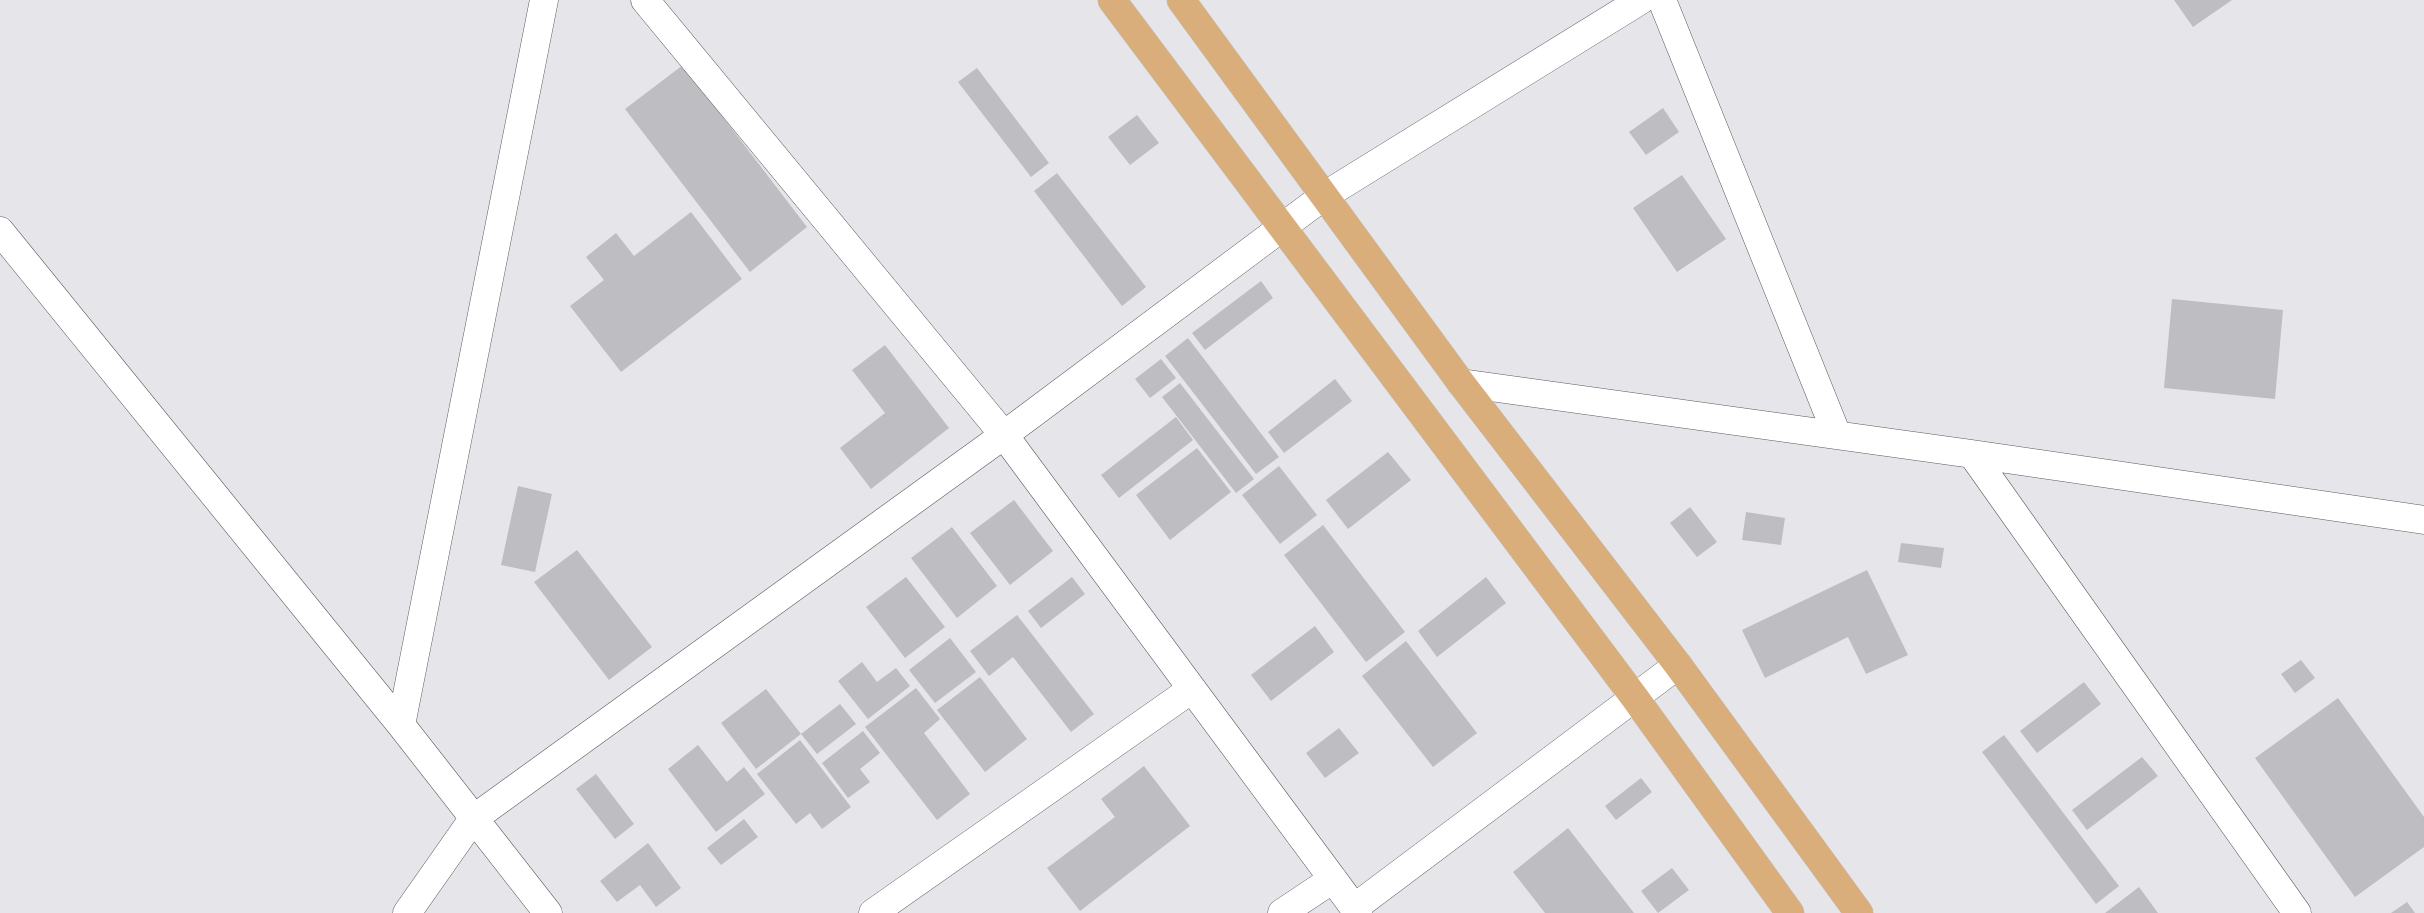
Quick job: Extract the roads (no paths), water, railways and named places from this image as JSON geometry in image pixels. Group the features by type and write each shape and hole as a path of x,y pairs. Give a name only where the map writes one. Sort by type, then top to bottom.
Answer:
{"main road":[{"path":"1112,0 1635,698 1790,913"},
{"path":"1181,0 1460,383 1678,665 1859,913"}],"street":[{"path":"402,725 544,0"},
{"path":"645,0 1004,434 1356,911 1678,665"},
{"path":"407,913 473,819 1004,434 1324,196 1641,0"},
{"path":"1662,0 1837,435"},
{"path":"0,231 402,725 473,819 548,913"},
{"path":"1460,383 1972,454 2424,520"},
{"path":"1972,454 2297,913"},
{"path":"873,913 1192,688"},
{"path":"1282,913 1333,879"}]}
